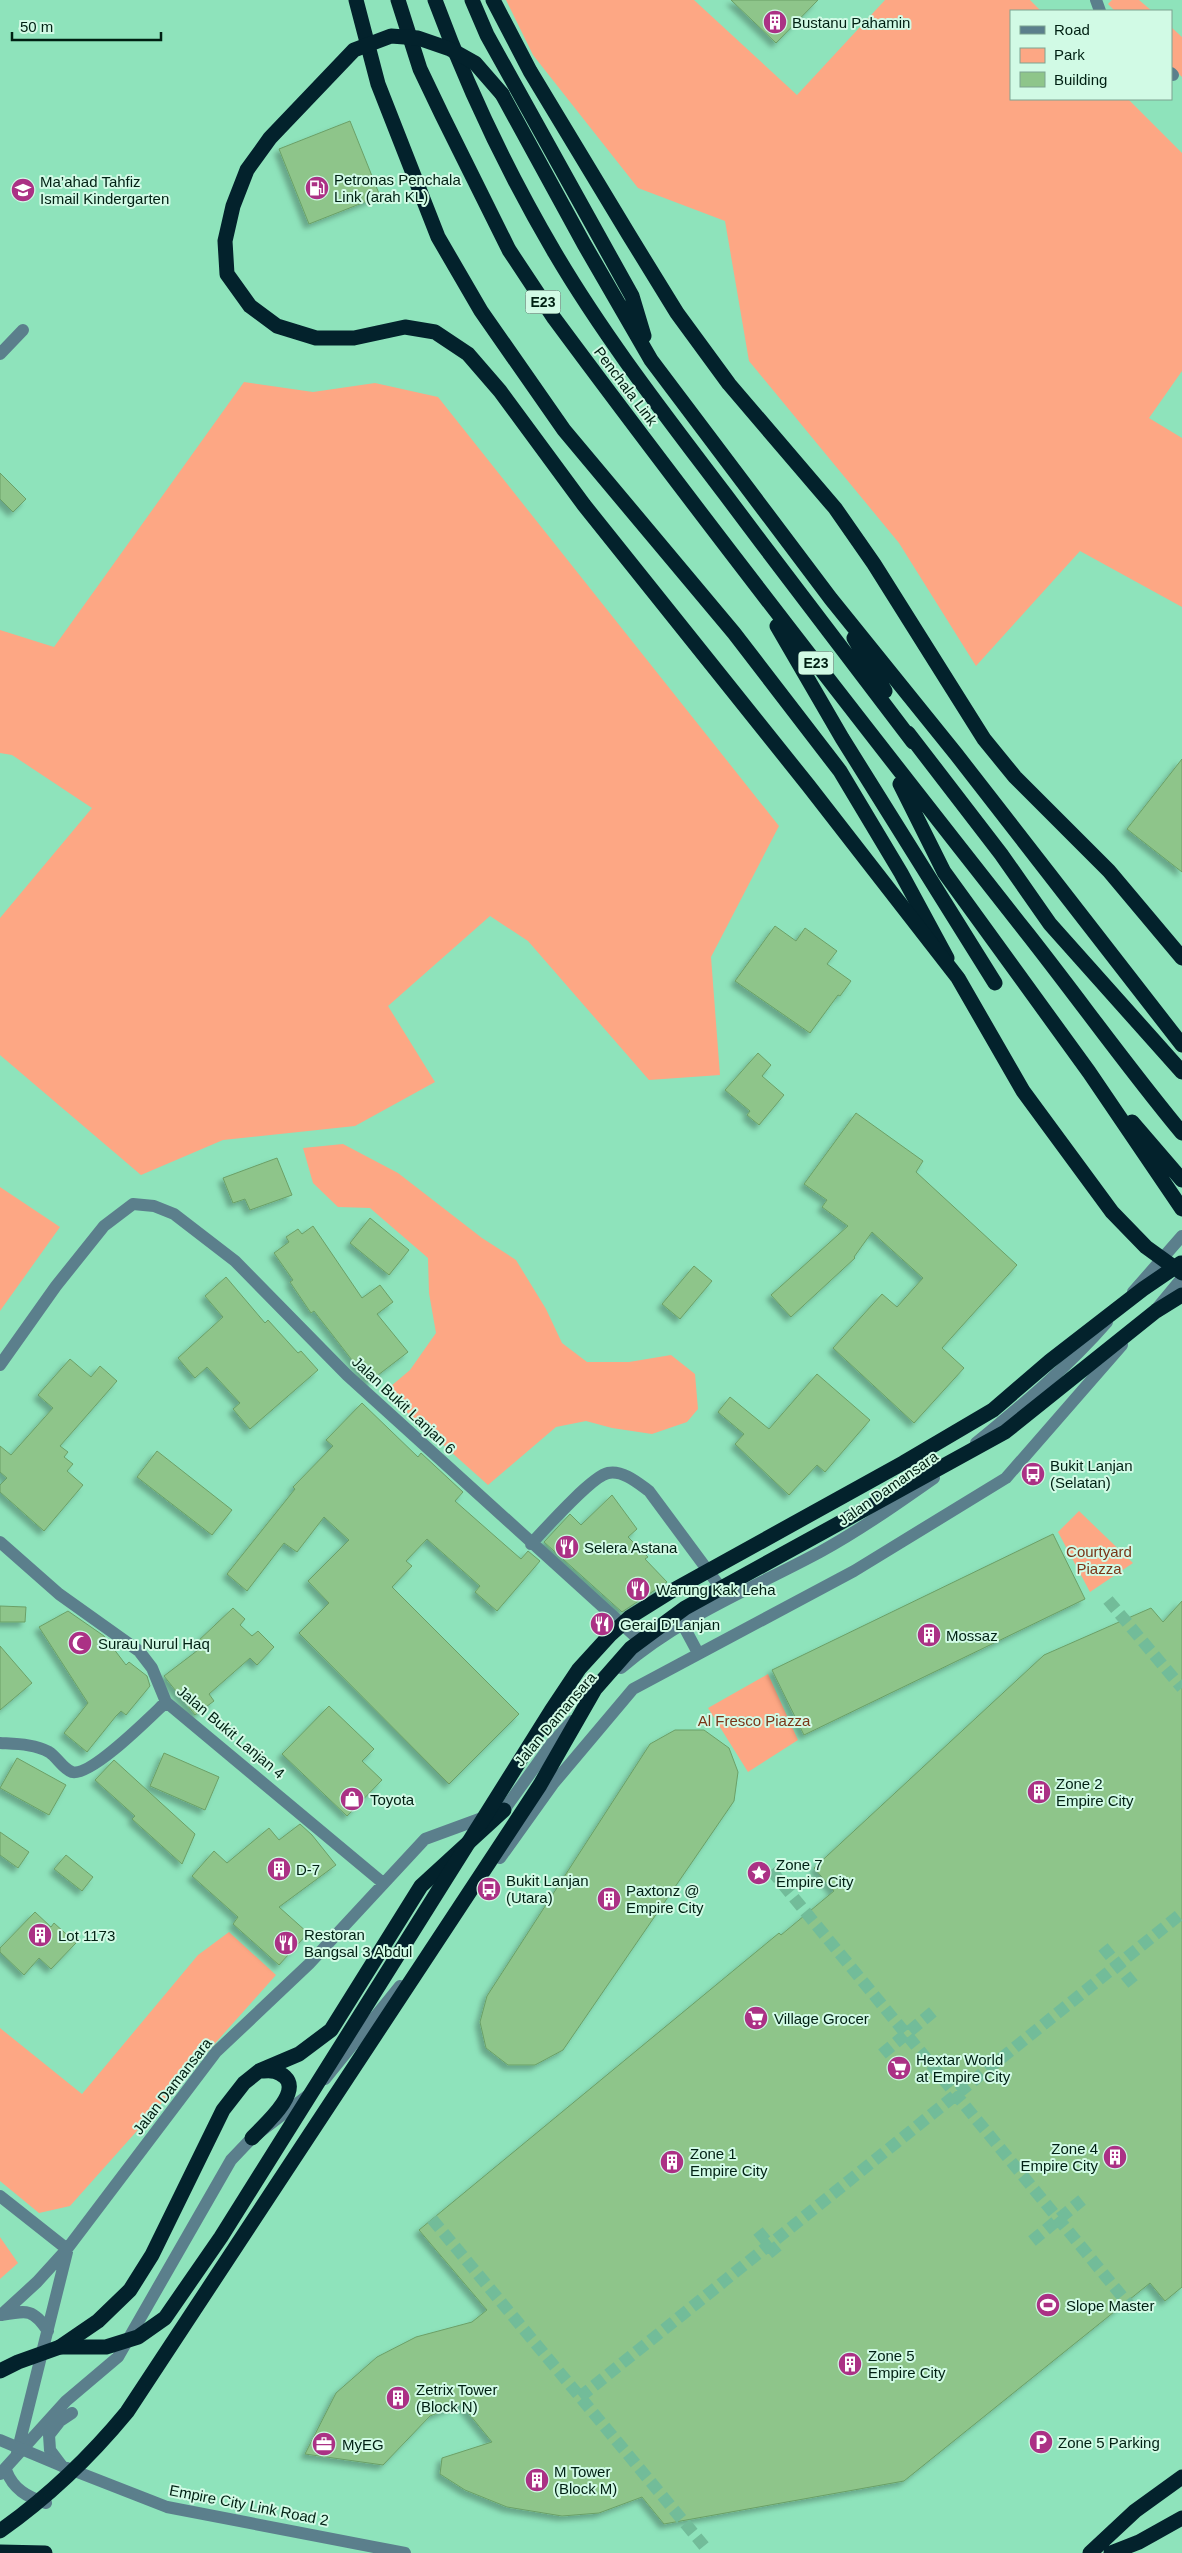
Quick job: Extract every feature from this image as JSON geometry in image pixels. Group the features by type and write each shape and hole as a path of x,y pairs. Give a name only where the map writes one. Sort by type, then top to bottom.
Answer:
{"highway":[{"path":"356,0 378,84 435,228 481,311 564,430 734,633 840,771 901,873 958,978 1023,1091 1067,1153 1112,1212 1146,1247 1182,1273"},
{"name":"Penchala Link","path":"398,0 420,69 509,250 554,318 887,757"},
{"name":"Penchala Link","path":"435,0 471,90 516,180 555,253 600,324 702,464 913,742"},
{"path":"472,0 487,35 632,296 651,360"},
{"path":"493,0 530,71 677,313 729,384 835,508 869,556 984,739 1014,777 1109,871 1182,958"},
{"path":"958,978 808,785 584,505 500,391 468,354 435,332 405,327 354,338 316,338 277,326 250,306 226,274 225,242 233,206 247,170 270,138 354,50 391,36 418,38 450,49 475,63 502,94 584,244 651,360 832,600 956,754 1182,1045"},
{"path":"745,570 842,738 995,983"},
{"path":"832,600 913,742 1001,854 1050,924 1182,1072"},
{"path":"887,757 1030,937 1131,1072 1182,1133"},
{"path":"887,757 944,872 1088,1072 1182,1209"},
{"path":"1088,1072 1182,1180"},
{"path":"60,2347 106,2347 138,2337 165,2318 221,2237 551,1711 579,1669 610,1635 630,1617 670,1592 993,1410 1050,1361 1143,1289 1182,1262"},
{"path":"0,2531 47,2495 96,2450 126,2412 540,1785 595,1689 631,1648 685,1608 1005,1432 1156,1311 1182,1294"},
{"path":"0,2371 18,2362 60,2347 98,2321 130,2290 152,2255 223,2110 244,2083 259,2071 299,2054 331,2030 421,1886 504,1810"},
{"path":"252,2138 279,2109 290,2090 288,2080 280,2073 272,2070 259,2071"},
{"path":"1090,2553 1135,2511 1182,2477"},
{"path":"1110,2553 1139,2542 1182,2518"},
{"path":"0,2552 45,2553"}],"street":[{"path":"0,354 23,330"},
{"name":"Jalan Bukit Lanjan 6","path":"0,1365 56,1286 104,1226 133,1204 154,1206 174,1214 235,1261 347,1376 530,1544 646,1646"},
{"name":"Jalan Damansara","path":"0,2315 37,2282 67,2249 216,2052 309,1964 425,1839 504,1810 552,1743 616,1672 646,1646 851,1534 935,1476 1020,1407 1090,1342 1182,1236"},
{"path":"46,2503 31,2498 20,2491 3,2472 66,2401 118,2357 231,2160 252,2138 316,2089 342,2061 488,1874 553,1784 633,1689 854,1571 1006,1478 1064,1408 1182,1278"},
{"path":"530,1544 581,1492 606,1473 620,1473 649,1491 729,1600"},
{"name":"Jalan Bukit Lanjan 4","path":"0,1542 59,1594 138,1651 152,1668 166,1702 383,1883"},
{"path":"683,1625 698,1653"},
{"path":"0,1743 39,1748 49,1752 71,1772 81,1772 109,1753 166,1702"},
{"path":"0,2196 67,2249 16,2456"},
{"path":"0,2315 25,2310 38,2316 48,2331"},
{"path":"62,2466 50,2450 50,2435 60,2421 72,2413"},
{"name":"Empire City Link Road 2","path":"0,2440 168,2507 404,2553"}],"green space":[{"path":"506,0 694,0 797,95 885,0 1030,0 1040,10 1010,10 1010,100 1129,100 1182,153 1182,371 1149,418 1182,438 1182,607 1080,551 976,666 899,543 749,361 725,221 638,188 533,55"},
{"path":"1112,0 1139,0 1151,10 1114,10 1108,4"},
{"path":"1172,28 1182,37 1182,77 1172,67"},
{"path":"244,382 313,392 375,383 438,397 779,826 711,957 720,1075 649,1080 528,941 490,916 388,1006 435,1082 355,1126 223,1140 141,1175 0,1055 0,918 92,808 12,755 0,753 0,630 54,647"},
{"path":"343,1144 398,1173 482,1238 516,1260 546,1309 562,1343 587,1362 629,1362 671,1355 695,1374 698,1409 687,1422 652,1434 612,1428 586,1421 556,1427 488,1485 384,1392 410,1370 436,1333 429,1293 428,1258 370,1208 338,1207 313,1183 303,1148"},
{"path":"0,1187 60,1227 0,1311"},
{"name":"Courtyard Piazza","path":"1079,1511 1133,1563 1090,1592 1058,1532"},
{"name":"Al Fresco Piazza","path":"768,1674 798,1740 748,1772 708,1708"},
{"path":"229,1932 276,1975 70,2206 39,2213 0,2181 0,2028 82,2094 198,1955"},
{"path":"0,2237 18,2263 0,2279"}],"building":[{"name":"Bustanu Pahamin","path":"731,0 818,0 776,43"},
{"path":"350,121 380,196 309,224 279,149"},
{"path":"0,473 26,499 13,512 0,499"},
{"path":"1182,759 1182,872 1127,829"},
{"path":"775,926 796,941 805,928 837,951 827,964 851,981 840,996 838,995 810,1033 735,981"},
{"path":"758,1053 771,1065 762,1076 784,1095 759,1125 747,1115 750,1111 725,1090"},
{"path":"856,1113 923,1161 916,1172 1017,1265 942,1348 964,1368 914,1423 833,1348 882,1294 897,1307 923,1278 872,1232 855,1258 791,1317 771,1295 848,1226 822,1207 827,1200 804,1184"},
{"path":"277,1158 292,1195 250,1210 245,1199 233,1203 223,1178"},
{"path":"370,1218 409,1250 389,1275 350,1243"},
{"path":"313,1226 362,1298 380,1285 393,1302 377,1314 408,1352 369,1382 314,1311 311,1313 290,1282 293,1280 274,1253 289,1242 286,1237 298,1229 302,1234"},
{"path":"694,1266 712,1281 680,1319 662,1304"},
{"path":"226,1277 265,1323 268,1320 298,1353 301,1351 318,1370 250,1429 233,1409 240,1403 207,1367 195,1378 178,1358 223,1317 205,1296"},
{"path":"70,1359 91,1377 100,1366 117,1381 60,1446 68,1452 64,1457 73,1464 67,1471 83,1485 44,1531 0,1492 0,1485 7,1478 0,1472 0,1446 11,1455 53,1408 38,1395"},
{"path":"817,1374 870,1420 825,1472 817,1465 789,1495 735,1444 744,1434 718,1412 730,1397 769,1429"},
{"path":"362,1403 418,1457 421,1453 463,1492 455,1501 521,1559 528,1551 540,1561 497,1611 475,1592 480,1586 427,1539 406,1561 412,1566 392,1587 519,1714 449,1784 299,1633 329,1603 308,1581 349,1540 324,1517 297,1552 284,1543 247,1591 227,1574 295,1489 293,1487 333,1446 326,1440"},
{"path":"157,1451 232,1510 212,1535 137,1477"},
{"path":"612,1495 637,1529 628,1537 648,1557 645,1559 667,1582 622,1612 544,1542 570,1514 581,1525"},
{"name":"Mossaz","path":"1053,1534 1085,1599 804,1735 772,1670"},
{"name":"Hextar World at Empire City","path":"1182,1601 1182,2287 1165,2301 1150,2283 904,2481 664,2524 642,2497 599,2513 562,2516 507,2507 465,2490 440,2474 442,2458 492,2442 461,2404 430,2416 383,2465 305,2454 336,2393 377,2357 416,2337 472,2322 487,2310 419,2230 779,1933 781,1935 834,1891 814,1868 1044,1655 1151,1608 1163,1622"},
{"path":"0,1606 26,1607 25,1622 0,1622"},
{"path":"233,1608 245,1619 240,1625 252,1636 258,1631 274,1647 257,1665 250,1658 209,1694 214,1701 195,1715 164,1676 202,1647 197,1642"},
{"path":"68,1611 104,1636 126,1665 129,1662 147,1676 150,1686 126,1715 121,1711 116,1716 87,1752 64,1733 88,1703 39,1627"},
{"path":"0,1646 32,1683 0,1710"},
{"path":"329,1706 374,1749 362,1761 382,1780 347,1816 282,1754"},
{"name":"Paxtonz @ Empire City","path":"675,1730 704,1730 729,1748 738,1772 734,1801 563,2050 535,2065 508,2065 486,2048 480,2022 487,1996 650,1744"},
{"path":"164,1753 219,1777 205,1810 150,1786"},
{"path":"17,1758 66,1785 49,1815 0,1788"},
{"path":"114,1760 195,1834 182,1864 132,1819 135,1816 95,1780"},
{"path":"300,1824 312,1835 336,1865 279,1907 308,1933 279,1965 233,1924 238,1917 192,1876 214,1851 227,1863 269,1828 279,1840"},
{"path":"0,1832 29,1852 18,1868 0,1855"},
{"path":"66,1855 93,1877 82,1891 54,1869"},
{"name":"Lot 1173","path":"35,1912 51,1927 54,1923 76,1943 51,1969 39,1958 24,1975 0,1952 0,1948"}],"tunnel":[{"path":"1108,1600 1182,1688"},
{"path":"771,1870 1135,2312"},
{"path":"580,2397 1182,1913"},
{"path":"1103,1947 1133,1984"},
{"path":"882,2054 934,2011"},
{"path":"1032,2241 1082,2200"},
{"path":"432,2219 704,2546"},
{"path":"758,2231 780,2258"}],"place":[{"name":"Bustanu Pahamin","path":"775,22"},
{"name":"Petronas Penchala Link (arah KL)","path":"317,188"},
{"name":"Ma’ahad Tahfiz Ismail Kindergarten","path":"23,190"},
{"name":"Bukit Lanjan (Selatan)","path":"1033,1474"},
{"name":"Selera Astana","path":"567,1547"},
{"name":"Warung Kak Leha","path":"638,1589"},
{"name":"Gerai D’Lanjan","path":"602,1624"},
{"name":"Mossaz","path":"929,1635"},
{"name":"Surau Nurul Haq","path":"80,1643"},
{"name":"Zone 2 Empire City","path":"1039,1792"},
{"name":"Toyota","path":"352,1799"},
{"name":"D-7","path":"279,1869"},
{"name":"Zone 7 Empire City","path":"759,1873"},
{"name":"Bukit Lanjan (Utara)","path":"489,1889"},
{"name":"Paxtonz @ Empire City","path":"609,1899"},
{"name":"Lot 1173","path":"40,1935"},
{"name":"Restoran Bangsal 3 Abdul","path":"286,1943"},
{"name":"Village Grocer","path":"756,2018"},
{"name":"Hextar World at Empire City","path":"899,2068"},
{"name":"Zone 4 Empire City","path":"1115,2157"},
{"name":"Zone 1 Empire City","path":"672,2162"},
{"name":"Slope Master","path":"1048,2305"},
{"name":"Zone 5 Empire City","path":"850,2364"},
{"name":"Zetrix Tower (Block N)","path":"398,2398"},
{"name":"Zone 5 Parking","path":"1041,2442"},
{"name":"MyEG","path":"324,2444"},
{"name":"M Tower (Block M)","path":"537,2480"}]}
